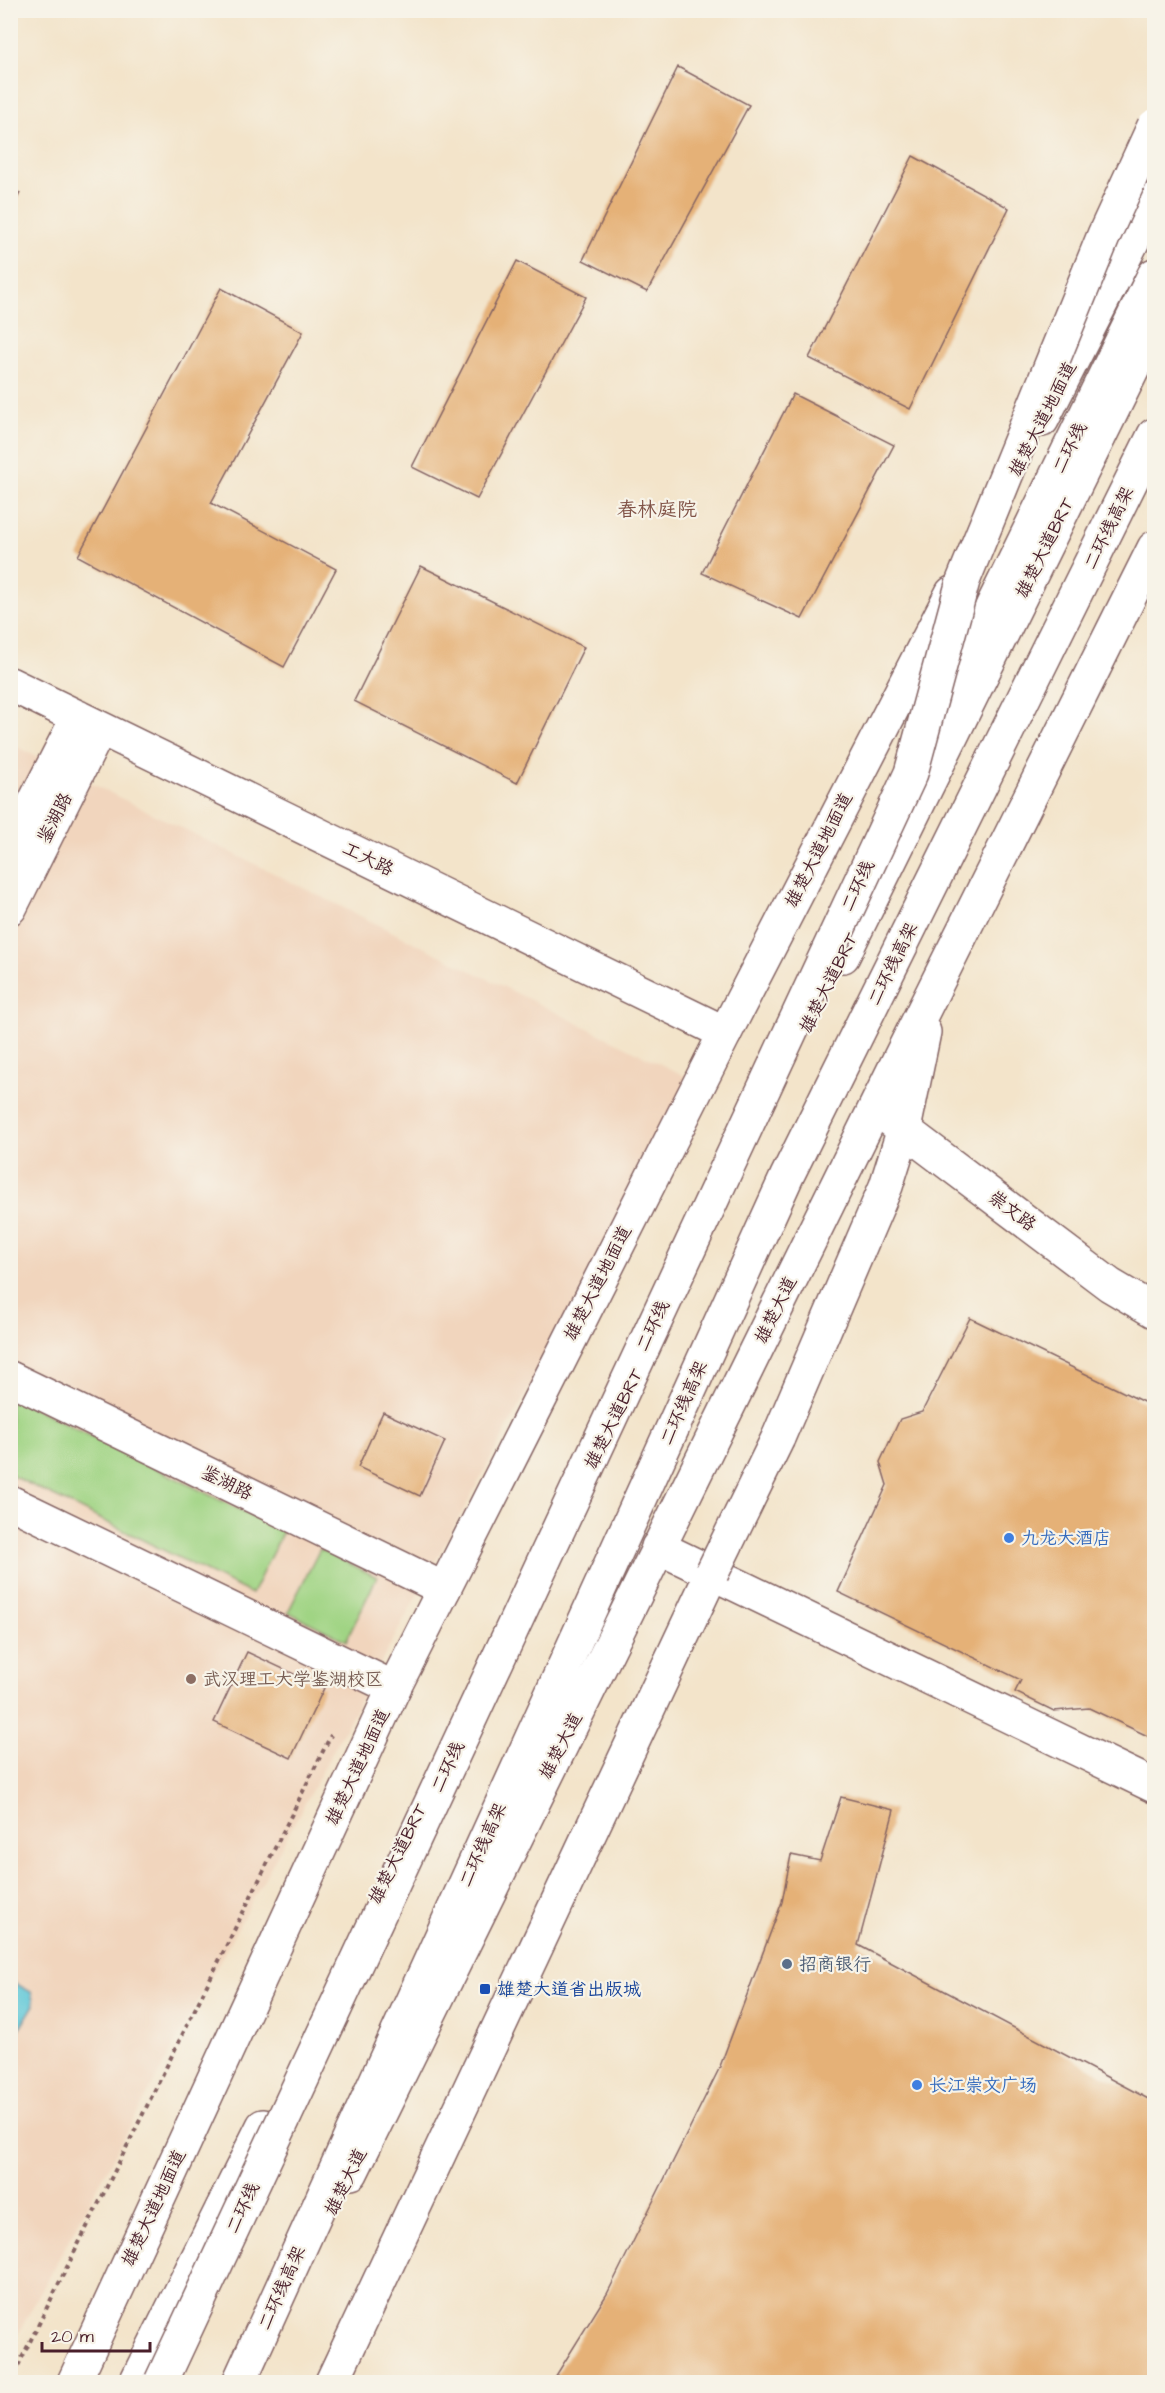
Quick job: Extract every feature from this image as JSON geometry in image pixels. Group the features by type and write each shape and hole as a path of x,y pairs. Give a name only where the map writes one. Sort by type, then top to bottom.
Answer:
{"main road":[{"path":"910,773 963,581 1104,235 1155,126"},
{"name":"雄楚大道地面道","path":"74,2382 394,1688 725,1033 1155,199"},
{"name":"二环线","path":"161,2382 910,773 1155,275"},
{"name":"雄楚大道BRT","path":"136,2382 1155,326"},
{"name":"二环线高架","path":"242,2382 788,1176 1155,435"},
{"path":"873,1107 1155,548"},
{"name":"工大路","path":"10,684 725,1033"},
{"name":"鉴湖路","path":"10,850 89,723"},
{"name":"鉴湖路","path":"10,908 89,723"},
{"path":"332,2382 778,1438 886,1186 904,1130 933,988"},
{"name":"雄楚大道","path":"242,2382 284,2308 873,1107"},
{"name":"崇文路","path":"873,1107 1110,1285 1155,1311"},
{"name":"鉴湖路","path":"10,1378 444,1589"},
{"path":"10,1502 394,1688"},
{"path":"658,1547 1155,1786"}],"path":[{"path":"10,2382 335,1726"}],"shaded area":[{"name":"武汉理工大学鉴湖校区","path":"11,744 695,1081 11,2347"}],"green space":[{"path":"10,1396 283,1531 252,1594 11,1475"},
{"path":"320,1549 377,1577 346,1641 288,1612"}],"water":[{"path":"11,1981 31,1992 34,2005 11,2043"}],"building":[{"path":"678,67 749,105 647,292 583,260"},
{"path":"913,156 1009,208 910,409 809,358"},
{"path":"10,188 20,193 10,212"},
{"path":"517,261 586,297 477,499 412,467"},
{"path":"221,288 303,332 211,503 336,569 284,667 78,556"},
{"path":"793,394 894,445 802,619 702,573"},
{"path":"421,566 584,647 517,783 354,701"},
{"name":"九龙大酒店","path":"970,1318 1154,1407 1154,1739 1089,1708 1054,1711 1015,1692 1021,1680 838,1592 887,1485 880,1462 900,1419 922,1412"},
{"path":"383,1412 445,1441 420,1496 358,1467"},
{"path":"247,1652 324,1688 291,1758 214,1722"},
{"name":"长江崇文广场","path":"841,1797 894,1810 858,1945 1154,2102 1154,2382 552,2382 607,2294 719,2069 782,1902 791,1855 820,1861"}],"place":[{"name":"九龙大酒店","path":"1009,1538"},
{"name":"武汉理工大学鉴湖校区","path":"191,1679"},
{"name":"招商银行","path":"787,1964"},
{"name":"雄楚大道省出版城","path":"485,1989"},
{"name":"长江崇文广场","path":"917,2085"}],"district":[{"name":"春林庭院","path":"657,510"}]}
